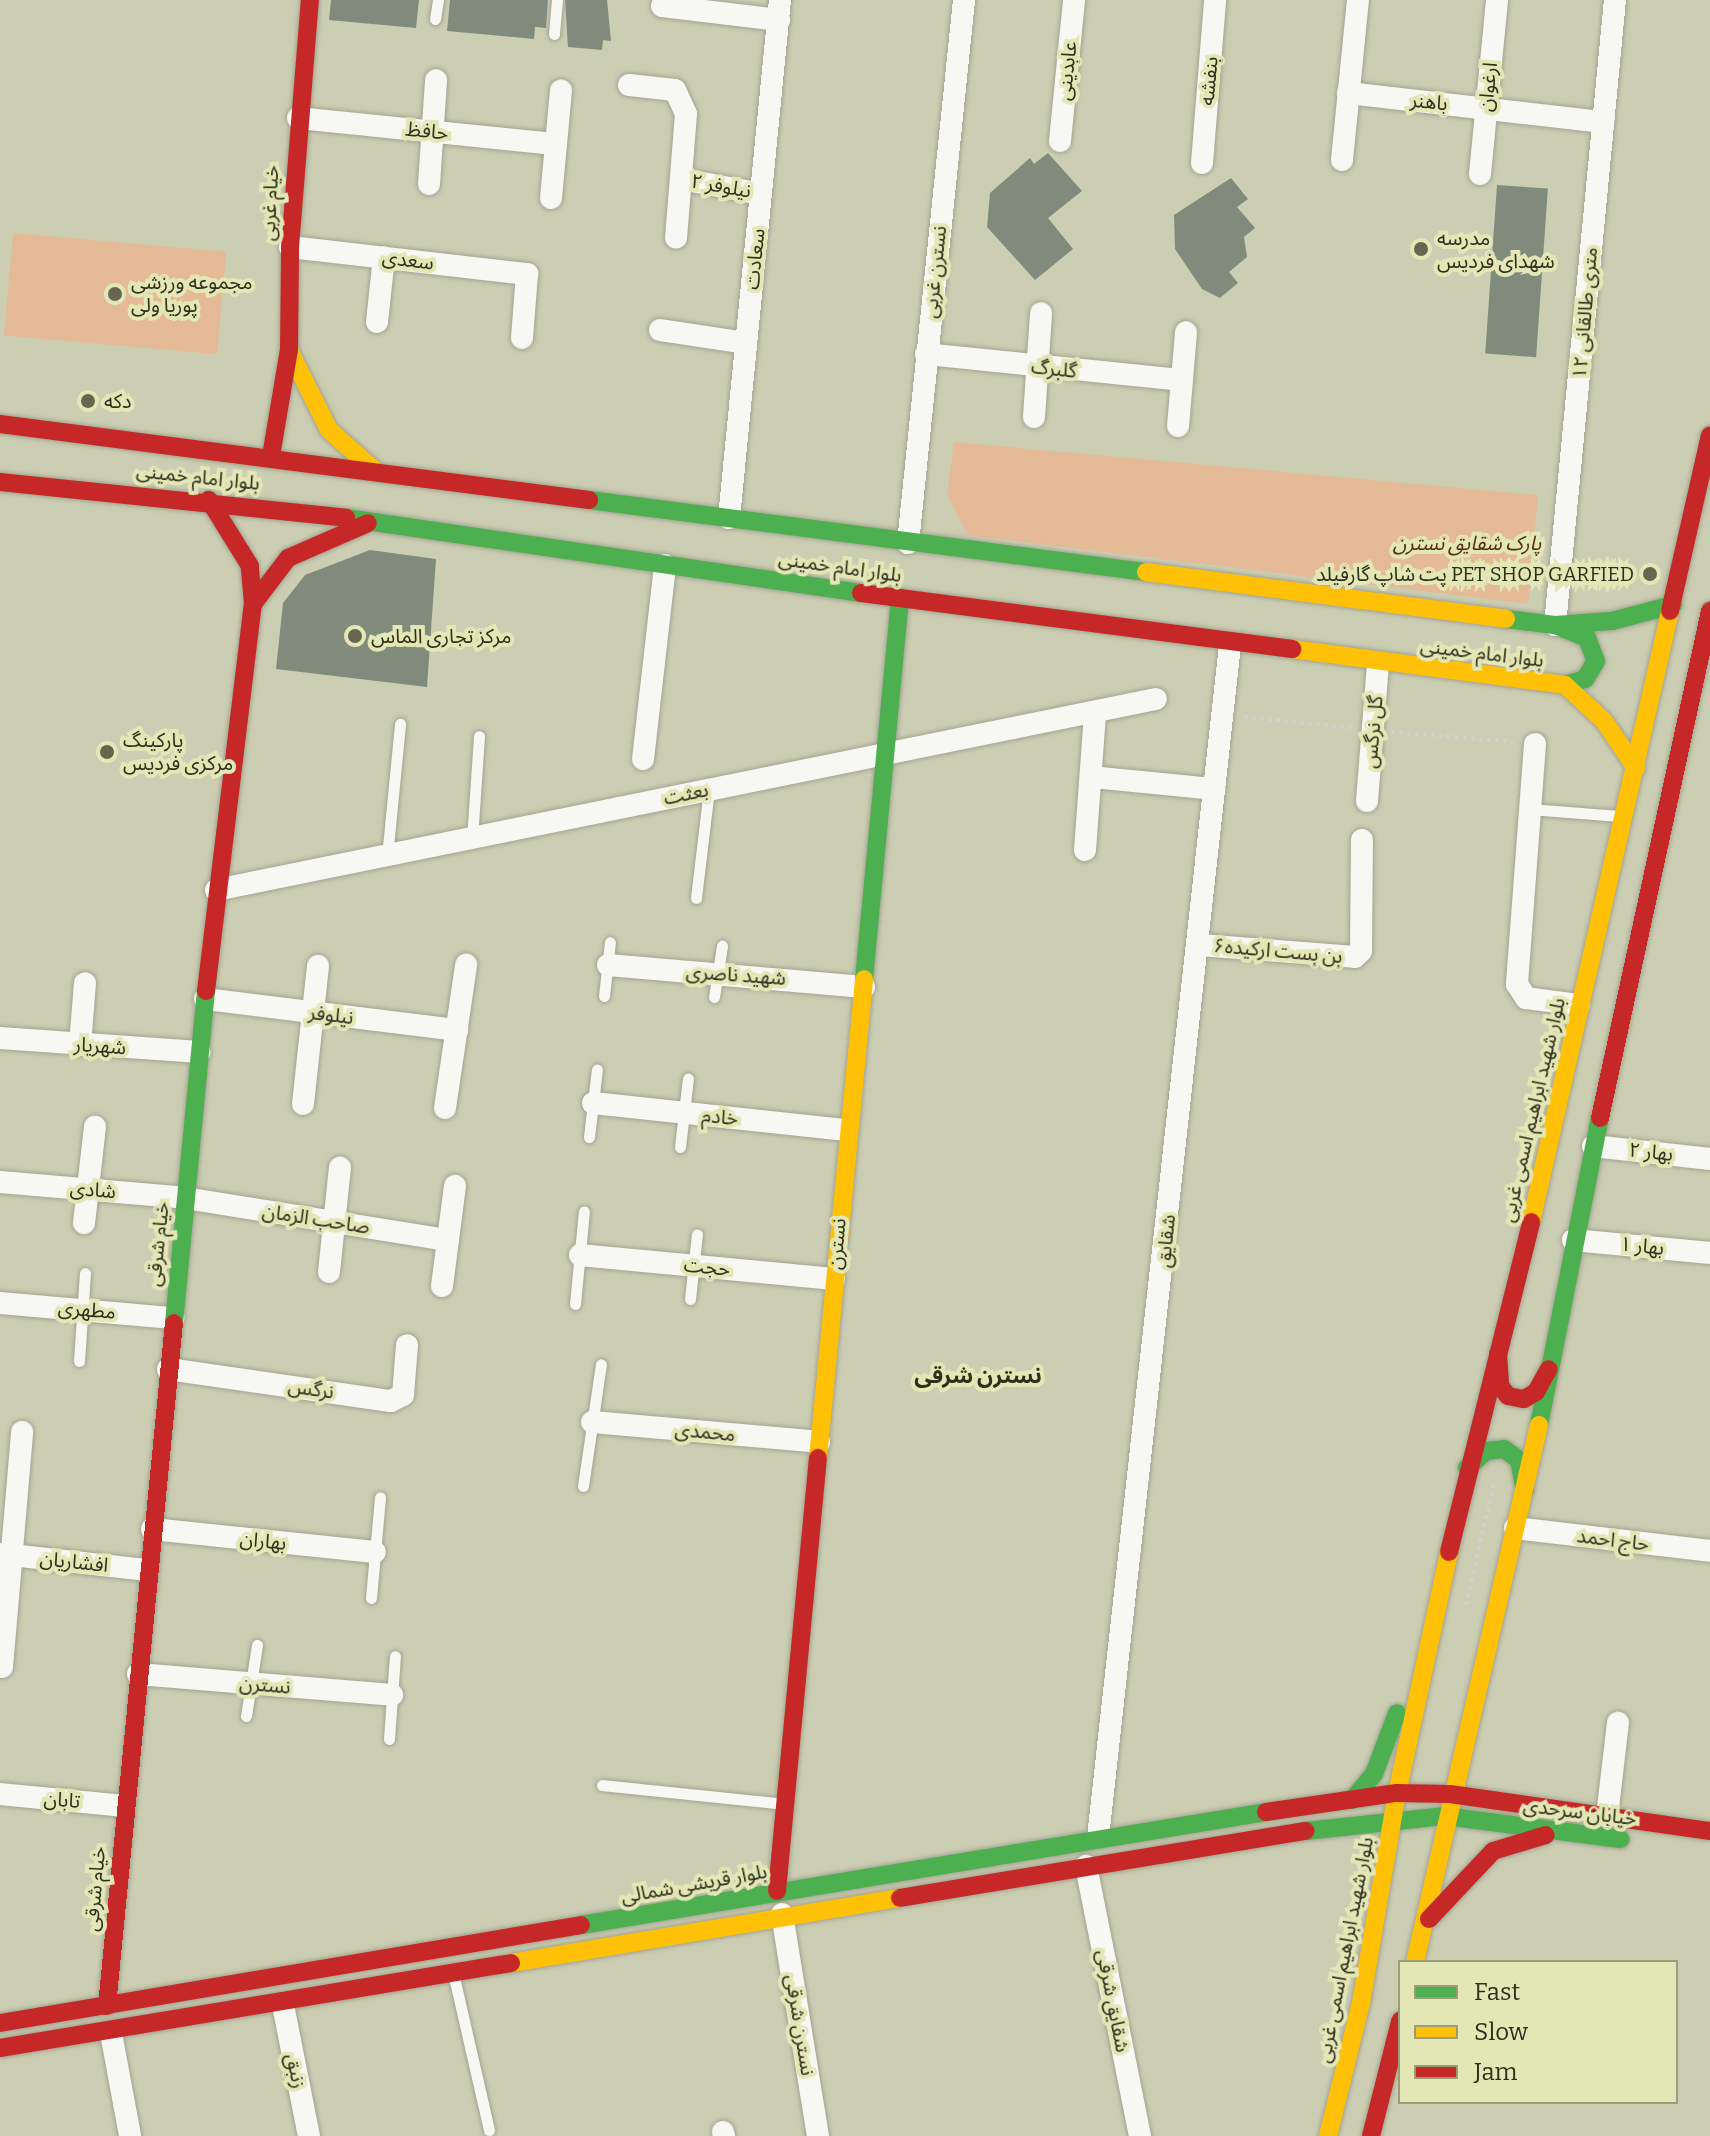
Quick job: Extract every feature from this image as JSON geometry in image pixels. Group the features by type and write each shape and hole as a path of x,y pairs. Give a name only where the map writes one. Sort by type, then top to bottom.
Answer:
{"main road":[{"name":"خیام غربی","path":"271,456 289,350 290,247 298,118 310,0"},
{"path":"289,350 329,430 374,470"},
{"name":"بلوار امام خمینی","path":"0,424 271,456 611,504 1555,625 1612,621 1673,605"},
{"name":"بلوار شهید ابراهیم اسمی غربی","path":"1328,2136 1361,2003 1397,1793 1467,1468 1498,1351 1636,768 1710,435"},
{"name":"بلوار امام خمینی","path":"0,482 209,500 372,522 609,560 665,565 1230,645 1565,685 1604,721 1636,768"},
{"name":"خیام شرقی","path":"107,2006 124,1806 216,890 253,604 250,566 209,500"},
{"path":"609,560 638,534 611,504"},
{"path":"253,604 288,558 334,533 372,522"},
{"name":"نسترن","path":"777,1891 900,598"},
{"path":"1416,1960 1450,1794 1525,1490 1573,1240 1672,768 1702,688 1710,611"},
{"path":"1555,625 1587,638 1596,661 1585,679 1565,685"},
{"path":"1672,768 1709,717"},
{"path":"1498,1351 1500,1386 1508,1396 1524,1399 1536,1392 1551,1365"},
{"path":"1467,1468 1486,1451 1504,1449 1519,1460 1525,1490"},
{"path":"1352,1800 1374,1774 1411,1669 1429,1642"},
{"name":"بلوار قریشی شمالی","path":"0,2023 1098,1837 1397,1793"},
{"name":"خیابان سرحدی","path":"1397,1793 1450,1794 1710,1831"},
{"name":"خیابان سرحدی","path":"1392,1819 1445,1816 1710,1850"},
{"path":"0,2048 454,1977 649,1937 782,1914 1392,1819"},
{"path":"1425,1925 1456,1884 1493,1851 1564,1832"},
{"path":"646,1915 649,1937"},
{"path":"1371,2136 1398,2029"},
{"path":"1336,2103 1351,2120 1361,2119 1379,2102"}],"street":[{"name":"نسترن غربی","path":"908,543 964,0"},
{"name":"عابدینی","path":"1060,141 1074,0"},
{"name":"بنفشه","path":"1202,163 1215,0"},
{"path":"1342,160 1358,0"},
{"name":"ارغوان","path":"1480,174 1497,0"},
{"name":"۱۲ متری طالقانی","path":"1555,625 1615,0"},
{"path":"662,6 780,10"},
{"name":"سعادت","path":"729,518 780,10"},
{"path":"429,184 436,80"},
{"path":"629,85 675,90 686,114 676,238"},
{"path":"551,198 561,90"},
{"name":"باهنر","path":"1348,93 1603,122"},
{"name":"حافظ","path":"298,118 556,144"},
{"name":"نیلوفر ۲","path":"681,179 761,194"},
{"name":"سعدی","path":"290,247 527,274 522,338"},
{"path":"377,322 384,257"},
{"path":"1034,417 1041,313"},
{"path":"660,330 746,343"},
{"path":"1178,426 1186,332"},
{"name":"گلبرگ","path":"926,354 1182,380"},
{"path":"643,759 665,565"},
{"name":"شقایق","path":"1098,1837 1200,945 1230,645"},
{"name":"گل نرگس","path":"1367,801 1378,663"},
{"name":"بعثت","path":"216,890 709,788 1095,714 1156,699"},
{"path":"1085,850 1095,714"},
{"path":"1535,744 1517,984 1526,998 1579,1005"},
{"path":"1091,777 1214,789"},
{"name":"بن بست ارکیده۶","path":"1200,945 1355,957 1361,951 1362,840"},
{"path":"445,1108 466,965"},
{"name":"شهید ناصری","path":"608,965 716,986 864,987"},
{"path":"303,1104 318,966"},
{"path":"80,1045 85,983"},
{"name":"نیلوفر","path":"205,999 457,1030"},
{"name":"شهریار","path":"0,1038 200,1052"},
{"name":"خادم","path":"593,1103 847,1130"},
{"path":"84,1223 95,1127"},
{"name":"بهار ۲","path":"1593,1146 1710,1159"},
{"path":"329,1272 340,1168"},
{"name":"شادی","path":"0,1182 185,1198"},
{"path":"442,1286 455,1186"},
{"name":"صاحب الزمان","path":"185,1198 448,1240"},
{"name":"بهار ۱","path":"1573,1240 1710,1253"},
{"name":"حجت","path":"580,1255 834,1279"},
{"name":"مطهری","path":"0,1303 173,1318"},
{"name":"نرگس","path":"168,1369 391,1401 403,1395 407,1345"},
{"name":"محمدی","path":"592,1422 819,1442"},
{"path":"2,1667 7,1554 22,1432"},
{"name":"حاج احمد","path":"1515,1528 1710,1551"},
{"name":"بهاران","path":"152,1529 375,1552"},
{"name":"افشاریان","path":"7,1554 148,1570"},
{"name":"نسترن","path":"138,1674 392,1695"},
{"path":"1607,1816 1618,1723"},
{"name":"تابان","path":"0,1794 124,1806"},
{"name":"شقایق شرقی","path":"1086,1866 1140,2136"},
{"name":"نسترن شرقی","path":"782,1914 818,2136"},
{"name":"زنبق","path":"283,2005 309,2136"},
{"path":"111,2033 130,2136"}],"lane":[{"path":"435,19 438,0"},
{"path":"554,34 557,0"},
{"path":"387,857 400,724"},
{"path":"472,839 479,736"},
{"path":"696,898 709,788"},
{"path":"1529,809 1624,817"},
{"path":"604,996 610,942"},
{"path":"716,986 722,946"},
{"path":"589,1137 597,1069"},
{"path":"680,1147 688,1078"},
{"path":"575,1304 584,1211"},
{"path":"690,1299 697,1234"},
{"path":"79,1361 85,1273"},
{"path":"583,1486 601,1364"},
{"path":"371,1598 380,1497"},
{"path":"246,1716 257,1645"},
{"path":"389,1739 395,1656"},
{"path":"602,1785 785,1804"},
{"path":"454,1977 489,2130"}],"green space":[{"name":"مجموعه ورزشی پوریا ولی","path":"13,233 226,252 217,354 4,336"},
{"name":"پارک شقایق نسترن","path":"954,442 1538,495 1528,604 968,535 947,495"}],"building":[{"path":"331,0 419,0 416,28 329,20"},
{"path":"450,0 548,0 546,28 535,27 534,39 447,31"},
{"path":"565,0 607,0 611,41 603,40 602,50 568,47"},
{"path":"1048,153 1082,191 1048,218 1073,249 1035,280 987,227 990,193 1030,158 1034,164"},
{"path":"1231,178 1248,199 1237,207 1255,228 1244,237 1247,257 1229,272 1238,283 1220,298 1202,289 1175,249 1174,215"},
{"path":"1497,185 1548,189 1536,357 1485,354"},
{"name":"مرکز تجاری الماس","path":"370,550 436,559 427,687 276,669 283,603 305,575"}],"traffic: fast":[{"path":"589,500 1146,572"},
{"path":"346,518 861,593"},
{"path":"864,979 900,598"},
{"path":"1506,619 1555,625 1612,621 1673,605"},
{"path":"1555,625 1587,638 1596,661 1585,679 1565,685"},
{"path":"174,1323 206,991"},
{"path":"1539,1425 1600,1118"},
{"path":"1467,1468 1486,1451 1504,1449 1519,1460 1525,1490"},
{"path":"1352,1800 1374,1774 1397,1713"},
{"path":"581,1925 1266,1812"},
{"path":"1306,1831 1445,1816 1620,1839"}],"traffic: slow":[{"path":"289,350 329,430 374,470"},
{"path":"1146,572 1506,619"},
{"path":"1531,1222 1670,611"},
{"path":"1292,649 1565,685 1604,721 1636,768"},
{"path":"818,1458 864,979"},
{"path":"1415,1960 1539,1425"},
{"path":"1328,2136 1361,2003 1397,1793 1449,1552"},
{"path":"511,1963 900,1898"}],"traffic: jam":[{"path":"271,456 289,350 290,247 310,0"},
{"path":"0,424 589,500"},
{"path":"1670,611 1710,435"},
{"path":"0,482 346,518"},
{"path":"206,991 253,604 250,566 209,500"},
{"path":"253,604 288,558 368,523"},
{"path":"861,593 1292,649"},
{"path":"1600,1118 1710,611"},
{"path":"1449,1552 1531,1222"},
{"path":"107,2006 174,1323"},
{"path":"1498,1354 1500,1386 1508,1396 1524,1399 1536,1392 1549,1369"},
{"path":"777,1891 818,1458"},
{"path":"1266,1812 1397,1793 1450,1794 1710,1831"},
{"path":"900,1898 1306,1831"},
{"path":"1429,1919 1493,1851 1546,1835"},
{"path":"0,2023 581,1925"},
{"path":"0,2048 511,1963"},
{"path":"1371,2136 1398,2029"}],"place":[{"name":"مدرسه شهدای فردیس","path":"1421,249"},
{"name":"مجموعه ورزشی پوریا ولی","path":"115,294"},
{"name":"دکه","path":"88,401"},
{"name":"پت شاپ گارفیلد PET SHOP GARFIED","path":"1650,574"},
{"name":"مرکز تجاری الماس","path":"355,636"},
{"name":"پارکینگ مرکزی فردیس","path":"107,752"}],"district":[{"name":"نسترن شرقی","path":"978,1376"}]}
